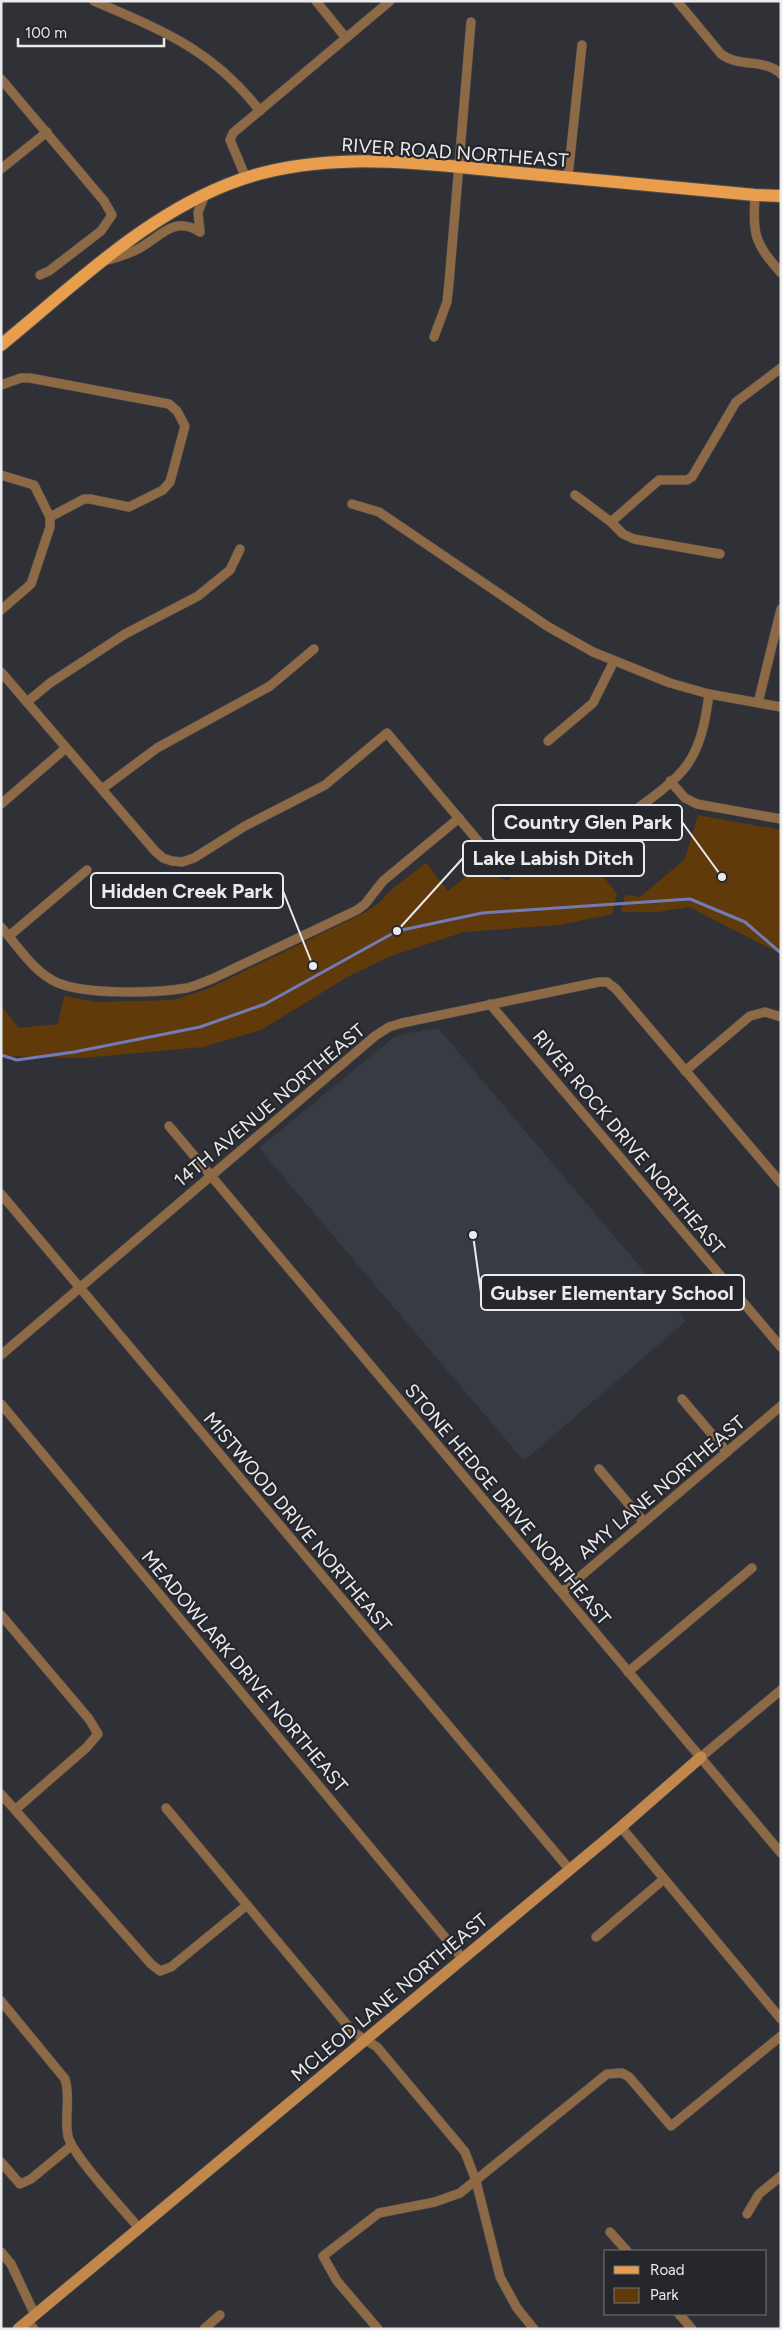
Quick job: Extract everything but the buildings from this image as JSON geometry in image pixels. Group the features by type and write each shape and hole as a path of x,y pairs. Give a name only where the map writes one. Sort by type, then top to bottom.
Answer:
{"main road":[{"name":"RIVER ROAD NORTHEAST","path":"1,345 147,228 205,194 246,178 280,169 342,162 383,162 781,196"}],"street":[{"path":"94,1 154,27 196,50 224,72 260,111"},
{"path":"316,1 346,38"},
{"path":"246,178 230,140 231,136 390,1"},
{"path":"677,1 728,60 773,68 781,74"},
{"path":"434,337 446,302 471,22"},
{"path":"568,177 582,45"},
{"path":"1,79 104,201 112,215 100,231 49,271 40,275"},
{"path":"1,169 47,132"},
{"path":"103,262 137,250 176,225 185,224 200,232 198,212 205,194"},
{"path":"755,195 753,228 758,244 781,273"},
{"path":"611,522 659,480 687,480 692,477 736,402 781,368"},
{"path":"1,385 21,378 30,378 169,404 177,411 185,426 170,482 164,490 129,507 84,499 50,518"},
{"path":"1,475 34,485 50,518 50,527 31,584 1,610"},
{"path":"575,495 611,522 623,534 634,539 720,554"},
{"path":"352,504 379,512 547,626 614,662 670,683 709,694 781,707"},
{"path":"27,702 50,683 125,634 198,596 230,570 240,549"},
{"path":"758,703 781,609"},
{"path":"102,789 157,748 270,686 314,648"},
{"path":"548,742 593,703 614,662"},
{"path":"1,672 163,858 182,862 194,858 244,826 325,785 387,733 489,854 504,862"},
{"path":"622,821 670,782 689,762 703,727 709,694"},
{"path":"1,804 66,748"},
{"path":"670,782 685,798 698,804 781,819"},
{"path":"1,927 35,966 57,983 88,989 114,991 162,991 188,988 212,979 357,910 365,904 383,881 459,818"},
{"path":"9,936 87,870"},
{"name":"14TH AVENUE NORTHEAST","path":"1,1356 210,1175 384,1030 402,1023 490,1004 607,982 616,989 685,1070"},
{"name":"RIVER ROCK DRIVE NORTHEAST","path":"490,1004 781,1347"},
{"path":"781,1017 765,1012 750,1016 685,1070 781,1183"},
{"name":"STONE HEDGE DRIVE NORTHEAST","path":"169,1126 781,1853"},
{"name":"MISTWOOD DRIVE NORTHEAST","path":"1,1194 570,1870"},
{"path":"682,1399 727,1452"},
{"name":"MEADOWLARK DRIVE NORTHEAST","path":"1,1404 463,1959"},
{"name":"AMY LANE NORTHEAST","path":"562,1592 781,1406"},
{"path":"599,1469 644,1522"},
{"path":"628,1672 752,1568"},
{"path":"1,1614 88,1719 98,1734 86,1748 16,1809"},
{"name":"MCLEOD LANE NORTHEAST","path":"18,2329 32,2322 139,2228 570,1870 781,1690"},
{"path":"1,1794 151,1964 160,1971 171,1967 247,1905"},
{"path":"166,1808 352,2032 377,2047 465,2152 476,2181 500,2277 516,2308 534,2329"},
{"path":"621,1827 781,2019"},
{"path":"596,1937 664,1879"},
{"path":"1,2001 65,2079 68,2088 67,2126 71,2146 139,2228"},
{"path":"378,2329 338,2281 323,2256 379,2213 446,2199 460,2193 607,2074 622,2073 629,2077 671,2126 781,2036"},
{"path":"1,2162 20,2184 31,2179 71,2146"},
{"path":"748,2214 759,2194 781,2176"},
{"path":"610,2232 626,2250"},
{"path":"1,2252 12,2264 32,2322"},
{"path":"204,2329 220,2315"},
{"path":"680,2315 692,2329"}],"shaded area":[{"path":"438,1028 686,1321 524,1461 259,1148 393,1038 403,1034"}],"green space":[{"path":"698,815 781,830 781,954 689,907 658,912 621,912 625,895 640,897 685,859"},
{"path":"484,862 494,874 508,880 522,869 602,875 617,894 612,914 560,925 464,932 391,956 349,976 261,1030 203,1047 83,1058 1,1056 1,1006 19,1028 58,1024 64,996 96,1002 173,1000 210,988 364,913 379,903 393,888 426,863 448,891"}],"waterway":[{"path":"1,1055 17,1060 74,1052 200,1027 265,1004 397,931 482,913 690,899 745,922 781,953"}],"place":[{"name":"Country Glen Park","path":"722,877"},
{"name":"Lake Labish Ditch","path":"397,931"},
{"name":"Hidden Creek Park","path":"313,966"},
{"name":"Gubser Elementary School","path":"473,1235"}]}
